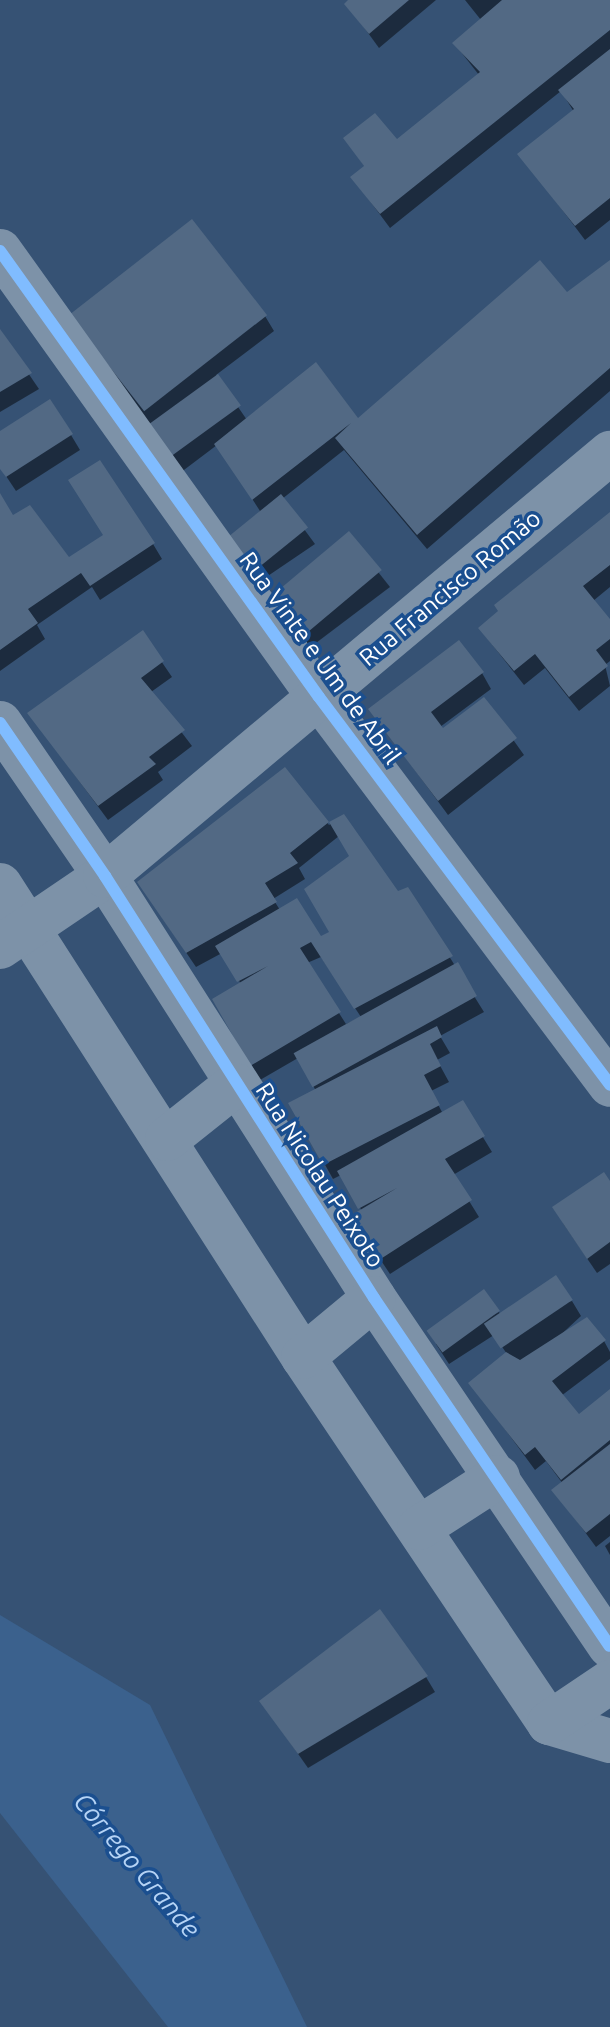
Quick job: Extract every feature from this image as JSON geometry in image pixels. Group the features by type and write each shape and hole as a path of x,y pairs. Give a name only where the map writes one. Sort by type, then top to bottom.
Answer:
{"street":[{"name":"Rua Vinte e Um de Abril","path":"0,251 319,697 610,1085"},
{"name":"Rua Francisco Romão","path":"12,937 105,876 610,453"},
{"name":"Rua Nicolau Peixoto","path":"0,723 105,876 235,1085 374,1298 610,1646"},
{"path":"0,885 12,937 167,1139 303,1357 549,1723 610,1741"},
{"path":"167,1139 235,1085"},
{"path":"303,1357 374,1298"},
{"path":"419,1528 498,1477"},
{"path":"549,1723 610,1682"}],"water":[{"name":"Córrego Grande","path":"0,1615 150,1705 307,2027 168,2027 0,1813"}],"building":[{"path":"348,0 409,0 369,34 344,4"},
{"path":"502,0 610,0 610,30 380,214 350,177 364,166 343,138 375,113 397,139 480,72 452,43"},
{"path":"610,49 610,198 575,226 517,154 574,109 558,90"},
{"path":"192,219 267,315 144,411 69,315"},
{"path":"540,260 567,292 610,260 610,368 417,535 335,438 351,423 252,500 214,444 316,362 358,418"},
{"path":"0,329 32,373 0,392"},
{"path":"218,374 241,406 167,459 144,427"},
{"path":"50,399 73,434 6,477 0,469 0,431"},
{"path":"100,460 155,543 90,586 81,573 28,609 38,623 0,650 0,493 13,515 30,505 69,557 103,535 68,480"},
{"path":"281,494 308,527 251,573 224,540"},
{"path":"610,512 610,565 583,586 610,619 610,639 596,650 608,666 569,697 535,654 514,671 478,628 498,611 494,605"},
{"path":"349,531 382,570 301,638 269,598"},
{"path":"143,630 164,661 141,678 185,730 149,757 156,764 98,806 27,713"},
{"path":"459,640 484,672 431,712 443,728 484,697 517,738 438,801 368,709"},
{"path":"285,767 329,822 290,853 298,863 265,883 277,902 186,953 137,882"},
{"path":"344,814 398,891 408,887 453,956 354,1009 311,942 300,948 341,1012 250,1066 212,999 268,966 237,982 215,946 297,898 321,936 329,932 304,889 349,856 329,822"},
{"path":"458,962 477,996 312,1087 294,1053"},
{"path":"437,1026 442,1037 430,1044 441,1066 424,1075 440,1105 323,1165 288,1103"},
{"path":"463,1100 485,1136 445,1159 472,1200 379,1260 350,1216 397,1188 358,1209 337,1171"},
{"path":"604,1172 610,1181 610,1242 587,1259 552,1207"},
{"path":"556,1275 573,1300 501,1349 484,1324"},
{"path":"484,1289 500,1311 442,1353 427,1331"},
{"path":"587,1317 606,1340 552,1381 579,1414 610,1389 610,1440 561,1480 535,1447 525,1455 468,1383 506,1352 520,1360"},
{"path":"610,1444 610,1514 586,1533 551,1490"},
{"path":"380,1609 428,1676 298,1754 259,1701"}],"cycle path":[{"path":"0,251 319,697 610,1085"},
{"path":"0,723 105,876 374,1298 610,1646"}]}
